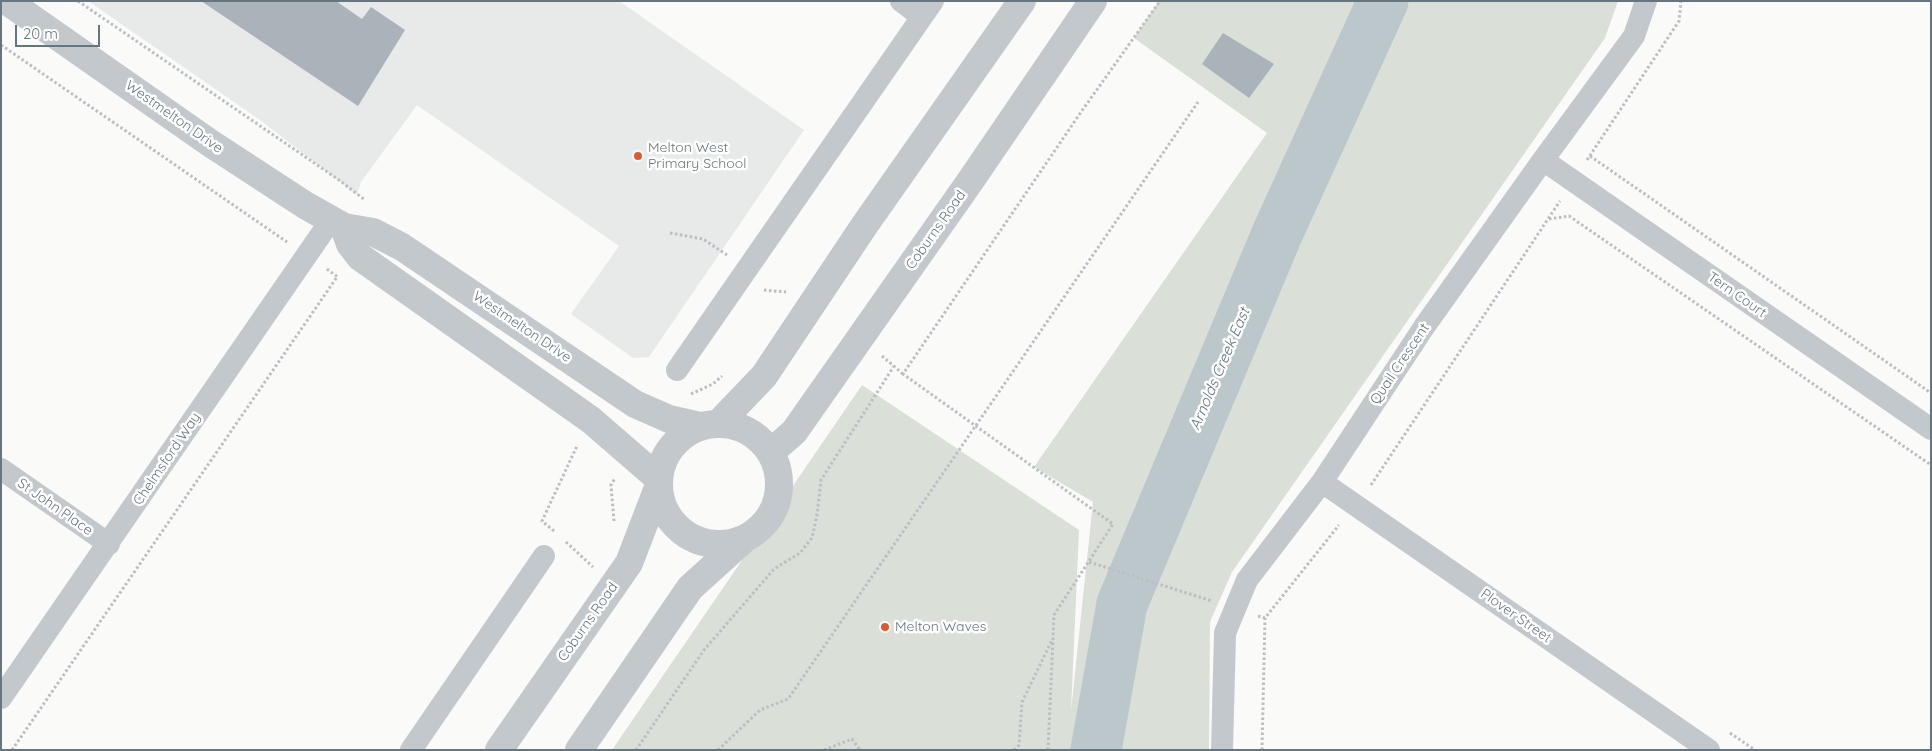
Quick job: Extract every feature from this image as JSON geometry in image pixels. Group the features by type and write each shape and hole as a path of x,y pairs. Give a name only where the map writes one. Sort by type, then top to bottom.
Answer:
{"street":[{"name":"Westmelton Drive","path":"7,1 210,143 338,223 373,232 402,247 635,404 669,419 710,425"},
{"path":"677,370 928,9 901,1"},
{"path":"710,425 764,376 864,226 1022,1"},
{"name":"Coburns Road","path":"771,452 794,432 971,180 1093,1"},
{"name":"Quail Crescent","path":"1222,750 1225,633 1247,580 1322,482 1424,327 1634,36 1646,1"},
{"name":"Tern Court","path":"1543,160 1931,430"},
{"name":"Chelmsford Way","path":"1,698 109,544 306,255 338,223"},
{"path":"338,223 360,257 591,420 659,482"},
{"path":"579,750 690,588 743,540 760,529 773,512 780,492 779,471 771,452 757,436 739,426 710,425 685,434 672,446 663,462 659,482 663,504 667,513 672,521 686,534 704,542 724,544 743,540"},
{"name":"St John Place","path":"1,469 109,544"},
{"name":"Coburns Road","path":"499,750 630,563 659,482"},
{"name":"Plover Street","path":"1322,482 1710,750"},
{"path":"411,750 544,556"}],"path":[{"path":"78,1 339,180 370,204"},
{"path":"1048,750 1054,615 1113,524 903,374 1076,120 1160,1"},
{"path":"1262,750 1265,618 1371,485 1679,21 1681,1"},
{"path":"1,45 345,282"},
{"path":"718,750 760,710 788,699 1198,102"},
{"path":"1590,156 1931,393"},
{"path":"1548,219 1569,216 1931,465"},
{"path":"670,232 703,239 731,257 743,276"},
{"path":"12,750 338,277"},
{"path":"636,750 704,650 774,569 800,553 812,538 821,480 894,366"},
{"path":"556,533 542,521 578,444"},
{"path":"562,539 596,569"},
{"path":"1089,562 1265,618"},
{"path":"1014,750 1019,745 1022,702 1053,637"},
{"path":"824,750 852,739 860,750"}],"shaded area":[{"name":"Melton West Primary School","path":"88,1 619,1 804,130 649,357 633,358 571,314 619,246 417,105 361,182 357,195 260,120"},
{"path":"1159,1 1618,1 1605,38 1232,572 1210,622 1209,750 612,750 862,385 1079,530 1071,711 1093,502 1034,467 1267,133 1134,38"}],"building":[{"path":"201,1 336,1 362,19 371,7 405,30 358,106"},
{"path":"1223,33 1274,64 1249,98 1202,64"}],"waterway":[{"name":"Arnolds Creek East","path":"1096,750 1122,604 1277,234 1383,1"}],"place":[{"name":"Melton West Primary School","path":"638,156"},
{"name":"Melton Waves","path":"885,627"}]}
